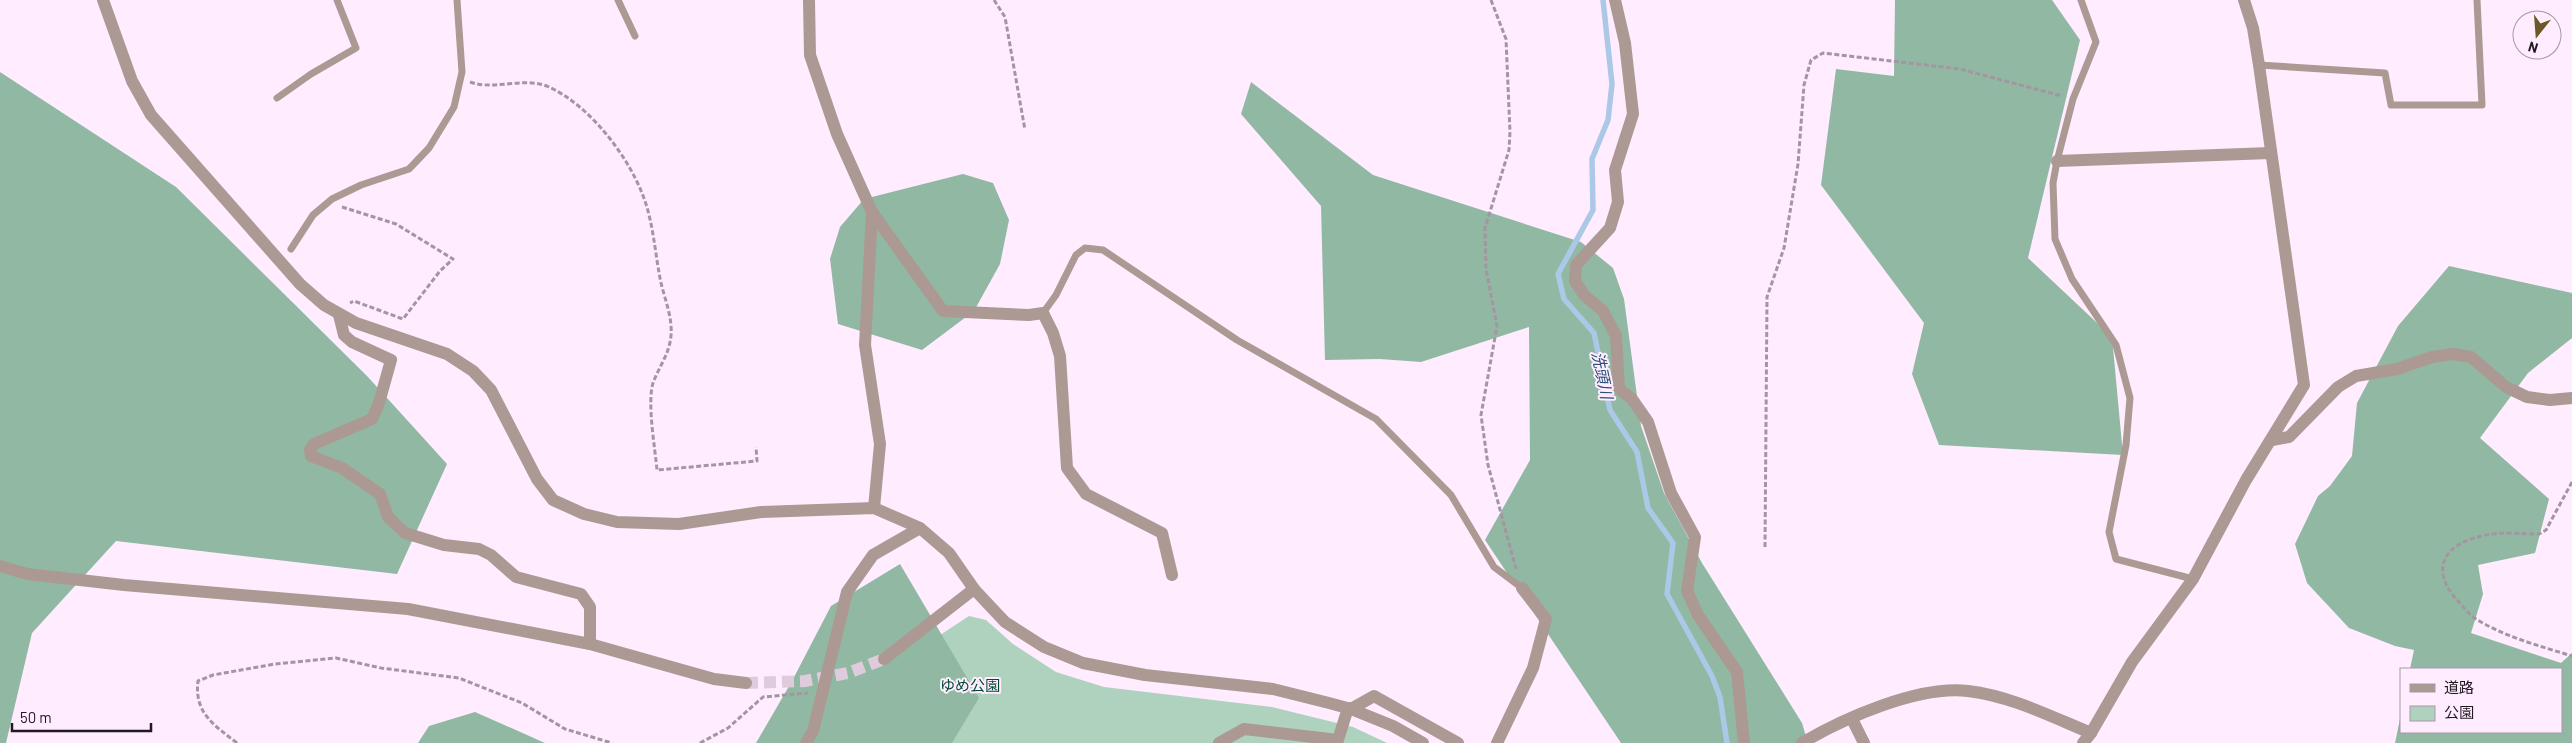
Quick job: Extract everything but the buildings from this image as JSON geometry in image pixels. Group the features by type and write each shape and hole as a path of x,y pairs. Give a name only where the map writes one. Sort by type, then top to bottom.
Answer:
{"street":[{"path":"103,0 132,81 151,115 300,284 336,313 356,323 447,354 472,371 491,390 537,479 553,500 584,514 617,522 679,524 761,512 874,508 920,528 949,553 974,589 1005,622 1044,647 1083,663 1145,674 1273,689 1350,708 1394,726 1423,743"},
{"path":"809,0 810,55 837,134 872,212 942,311 1029,315 1043,313 1053,332 1060,356 1067,468 1086,494 1162,533 1172,575"},
{"path":"1615,0 1625,44 1633,114 1615,170 1618,202 1610,228 1576,265 1575,282 1584,295 1603,311 1616,336 1619,389 1632,399 1648,422 1671,493 1695,537 1687,591 1698,615 1737,672 1744,743"},
{"path":"1802,743 1825,730 1918,694 1968,691 2025,705 2087,738 2132,662 2193,579 2246,480 2304,385 2259,65 2253,28 2244,0"},
{"path":"2057,160 2270,153"},
{"path":"872,212 865,345 880,444 874,508"},
{"path":"336,313 344,335 352,342 391,360 379,403 372,419 314,444 310,450 311,456 342,468 380,494 388,517 404,532 444,545 479,549 491,555 516,577 581,594 590,607 590,644"},
{"path":"2272,440 2289,437 2338,387 2356,376 2397,369 2432,357 2453,354 2471,357 2506,387 2527,397 2550,400 2572,398"},
{"path":"806,743 813,731 824,692 837,626 847,592 873,555 920,528"},
{"path":"0,566 27,574 124,585 408,610 590,644 714,679 746,683"},
{"path":"1497,743 1533,668 1546,619 1522,588"},
{"path":"884,659 974,589"},
{"path":"1220,743 1244,729 1338,740 1350,708 1374,696 1458,743"},
{"path":"1852,719 1864,743"}],"lane":[{"path":"277,98 310,74 356,48 337,0"},
{"path":"291,249 313,215 332,199 362,185 409,169 429,148 454,107 460,79 460,22 457,0"},
{"path":"618,0 635,36"},
{"path":"2081,0 2096,42 2073,99 2057,160 2053,183 2055,240 2072,279 2116,345 2130,398 2126,445 2109,532 2116,559 2193,579"},
{"path":"2259,65 2385,73 2391,105 2482,105 2477,0"},
{"path":"1043,313 1056,294 1076,255 1085,248 1103,250 1237,340 1376,419 1451,495 1494,566 1522,588"}],"path":[{"path":"994,0 1004,17 1025,130"},
{"path":"1491,0 1506,40 1510,132 1509,150 1485,228 1486,269 1497,326 1480,415 1488,465 1522,588"},
{"path":"1766,547 1767,297 1784,248 1798,164 1804,85 1811,60 1823,53 1960,69 2073,99"},
{"path":"460,79 479,85 530,83 547,86 558,92 598,122 618,149 637,184 649,213 671,326 669,348 653,384 652,400 657,470 757,461 756,447"},
{"path":"332,199 342,207 396,224 453,258 440,271 403,319 354,301 336,313"},
{"path":"2572,482 2546,530 2539,534 2482,535 2455,548 2446,557 2441,570 2448,591 2474,618 2525,641 2572,656"},
{"path":"237,743 202,713 196,694 198,681 213,676 275,664 336,658 390,670 460,678 522,703 565,729 612,743"},
{"path":"700,743 728,728 763,697 824,692"}],"green space":[{"path":"1895,0 2052,0 2080,40 2028,258 2112,337 2123,455 1939,445 1912,374 1924,323 1821,185 1836,69 1894,76"},
{"path":"0,72 176,187 367,376 447,464 397,574 116,541 32,633 6,743 0,743"},
{"path":"1251,82 1373,175 1581,242 1613,268 1624,299 1641,426 1664,493 1702,563 1802,723 1808,743 1621,743 1485,540 1530,460 1529,327 1421,362 1380,359 1325,360 1321,206 1241,114"},
{"path":"963,174 993,183 1009,220 1000,264 974,311 922,350 838,324 830,259 840,227 864,199"},
{"path":"2449,266 2572,293 2572,338 2528,373 2480,438 2549,499 2535,553 2478,565 2483,594 2471,633 2561,663 2572,653 2572,743 2395,743 2400,719 2400,733 2562,733 2562,668 2410,668 2414,650 2395,646 2349,628 2307,583 2295,544 2318,496 2330,486 2352,456 2357,403 2398,326"},
{"path":"900,564 979,698 952,743 756,743 792,681 831,606"},
{"name":"ゆめ公園","path":"969,616 986,620 1013,644 1056,672 1104,687 1272,707 1353,727 1387,743 818,743 937,637"},
{"path":"475,712 545,743 418,743 429,726"}],"waterway":[{"name":"洗頭川","path":"1603,0 1612,84 1608,120 1592,159 1593,210 1558,274 1564,299 1594,333 1610,410 1637,452 1648,508 1673,543 1667,594 1712,676 1720,697 1727,743"}],"tunnel":[{"path":"746,683 805,681 848,673 884,659"}]}
